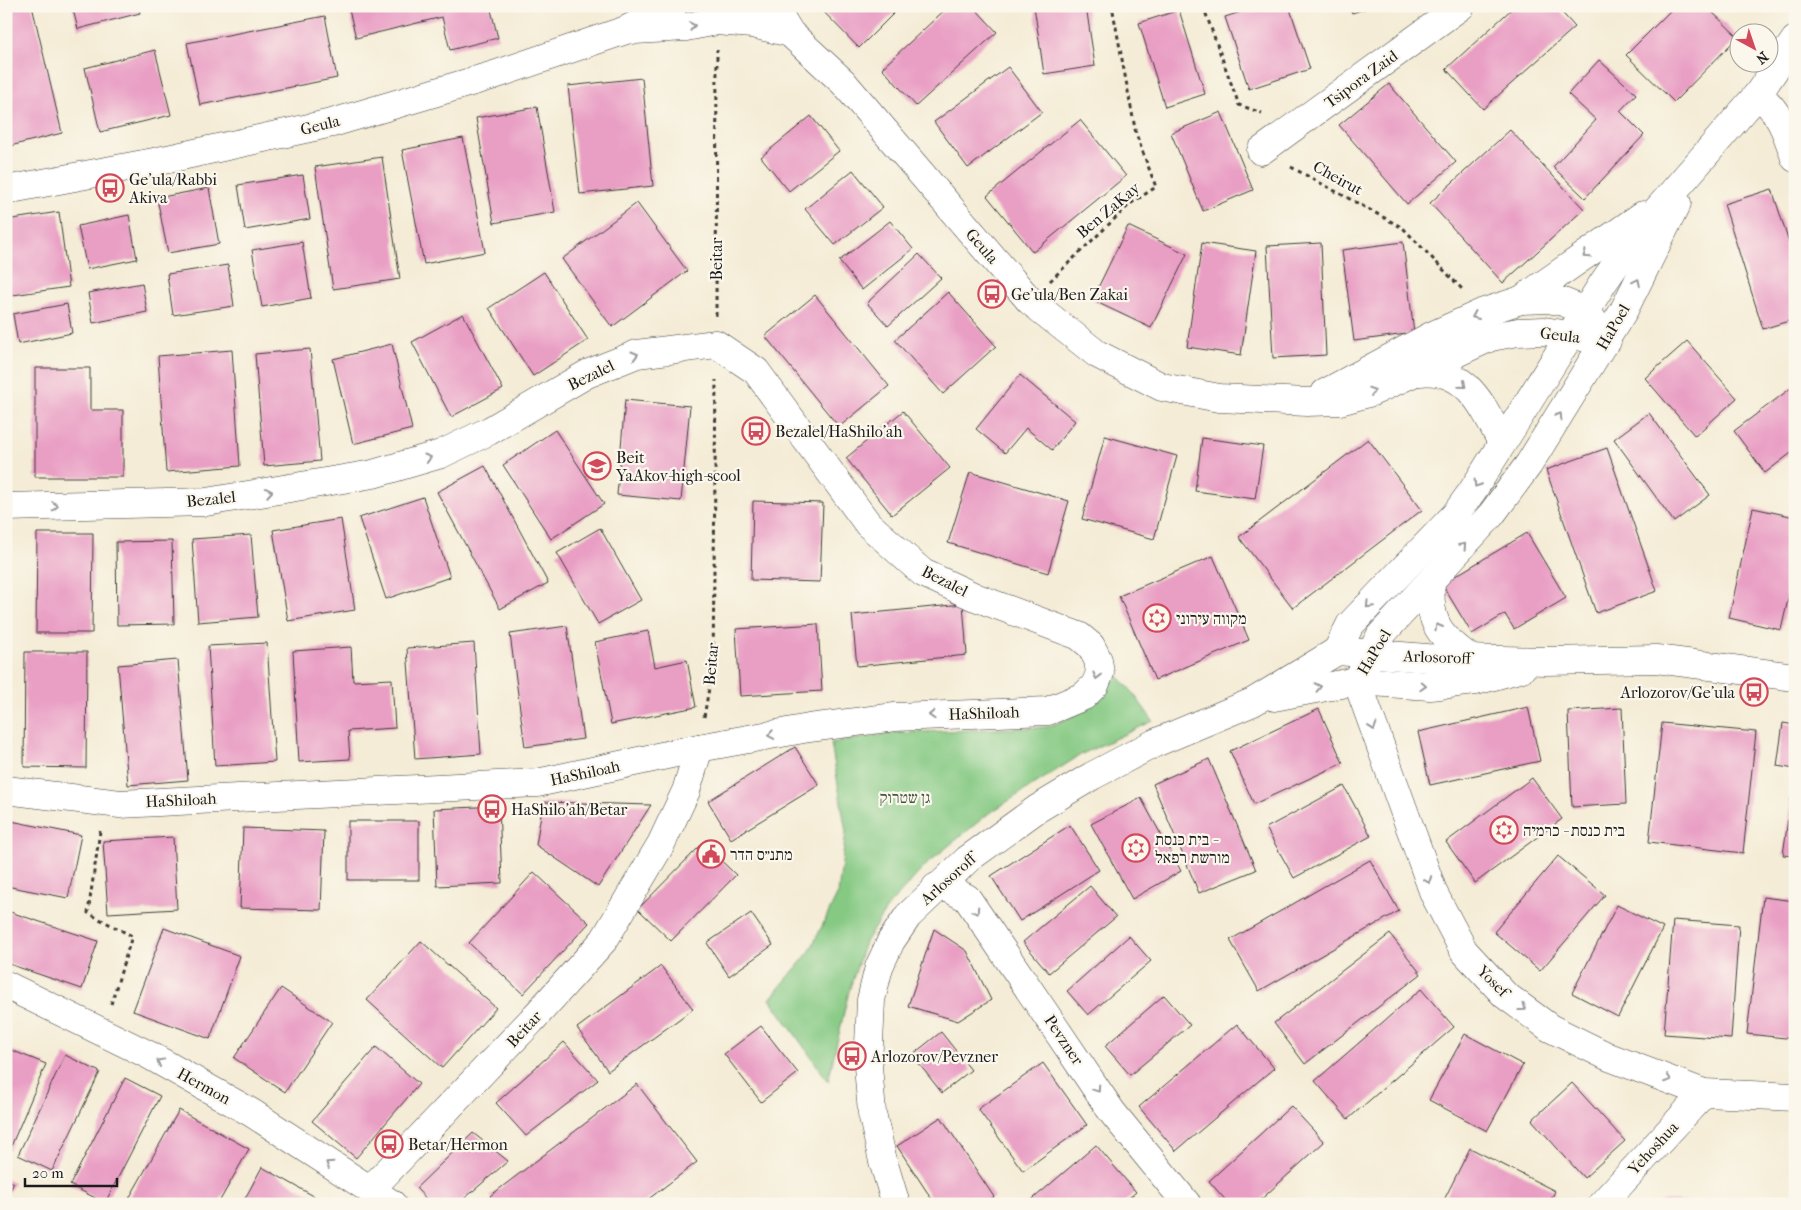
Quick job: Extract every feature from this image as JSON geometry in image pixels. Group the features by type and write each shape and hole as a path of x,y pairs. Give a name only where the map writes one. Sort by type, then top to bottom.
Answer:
{"street":[{"name":"Geula","path":"6,190 154,162 332,123 494,75 626,30 673,6"},
{"name":"Geula","path":"767,6 781,18 790,33 843,82 1030,301 1096,354 1162,387 1219,398 1307,402 1340,401 1372,392 1419,372 1491,337 1518,332 1544,331 1607,341"},
{"name":"Tsipora Zaid","path":"1261,151 1461,6"},
{"name":"Geula","path":"626,30 686,27 717,20 752,24 790,33"},
{"name":"HaPoel","path":"1693,170 1607,341 1529,464 1491,515 1431,583 1380,636 1370,652 1357,681 1346,668 1336,651 1350,625 1455,515 1473,490 1570,335 1640,231 1758,94 1795,40"},
{"path":"1758,94 1773,107 1780,119 1795,158"},
{"path":"1521,300 1668,197"},
{"name":"Geula","path":"1307,402 1431,336 1484,312 1521,300 1550,299 1586,311 1607,341"},
{"name":"Bezalel","path":"6,507 206,502 373,474 441,454 489,431 587,374 636,354 716,344 756,371 868,524 923,573 975,597 1079,636"},
{"path":"1419,372 1434,370 1452,375 1467,387 1480,402 1502,443"},
{"path":"1431,583 1430,600 1434,622 1446,639 1470,658"},
{"name":"HaShiloah","path":"6,790 120,804 537,783 699,748 809,728 895,717 1048,711 1084,696 1095,685 1100,673 1098,660 1091,646 1079,636"},
{"name":"Arlosoroff","path":"896,1204 882,1161 872,1113 868,1066 871,1000 879,967 891,941 908,916 936,887 968,859 1008,829 1092,776 1155,743 1253,702 1336,651 1370,652 1427,658 1545,661 1656,659 1795,677"},
{"name":"Arlosoroff","path":"1253,702 1357,681 1430,686 1476,681 1545,661"},
{"name":"Yosef","path":"1357,681 1434,894 1464,951 1505,995 1550,1028 1609,1057 1704,1093 1795,1098"},
{"name":"Beitar","path":"381,1197 531,1021 604,940 662,844 686,792 699,748"},
{"name":"Pevzner","path":"936,887 950,889 967,898 1112,1112 1187,1204"},
{"name":"Hermon","path":"6,985 149,1055 252,1112 381,1197"},
{"name":"Yehoshua","path":"1602,1204 1704,1093"}],"path":[{"name":"Ben ZaKay","path":"1030,301 1076,254 1130,204 1156,187 1136,134 1112,6"},
{"path":"1203,6 1239,105 1296,125"},
{"name":"Beitar","path":"699,748 713,665 717,20"},
{"name":"Cheirut","path":"1261,151 1402,228 1484,312"},
{"path":"101,822 88,913 132,936 103,1033"}],"green space":[{"name":"גן שטרוק","path":"1116,674 1131,690 1153,721 1082,754 988,814 930,861 890,904 865,942 849,991 828,1081 770,999 810,951 838,893 846,832 831,743 894,733 1047,727 1070,717 1094,701"}],"building":[{"path":"18,6 32,6 62,133 6,147 6,9"},
{"path":"72,6 138,6 140,13 78,29"},
{"path":"348,6 490,6 498,38 450,50 442,17 356,38"},
{"path":"818,6 901,6 859,48"},
{"path":"949,6 973,6 997,32 916,106 882,68"},
{"path":"1034,6 1086,6 1095,66 1044,74"},
{"path":"1259,6 1289,6 1310,69 1249,89 1225,17"},
{"path":"1349,6 1371,6 1371,7 1352,13"},
{"path":"1515,6 1556,6 1575,27 1483,109 1446,69"},
{"path":"1675,6 1706,6 1728,27 1728,47 1674,102 1626,55"},
{"path":"1179,10 1205,94 1165,107 1139,23"},
{"path":"325,16 337,78 200,105 187,43"},
{"path":"155,50 171,115 100,132 85,68"},
{"path":"1599,60 1636,94 1620,111 1644,135 1585,198 1553,167 1596,120 1568,94"},
{"path":"1008,67 1042,112 968,168 934,122"},
{"path":"642,78 653,186 580,194 568,86"},
{"path":"1389,84 1456,162 1407,204 1339,125"},
{"path":"537,107 555,212 494,223 476,118"},
{"path":"1221,112 1253,190 1203,211 1171,133"},
{"path":"811,116 839,151 789,191 761,157"},
{"path":"1080,120 1126,176 1033,252 987,196"},
{"path":"1510,130 1584,209 1503,283 1430,203"},
{"path":"463,138 485,252 424,264 402,150"},
{"path":"382,157 400,279 333,289 315,167"},
{"path":"853,170 883,207 835,245 805,209"},
{"path":"303,175 310,219 245,230 238,185"},
{"path":"209,188 219,244 168,253 157,198"},
{"path":"1772,189 1795,262 1795,319 1763,329 1724,204"},
{"path":"637,203 687,271 612,327 562,259"},
{"path":"59,212 69,287 6,296 6,220"},
{"path":"129,215 137,259 87,269 78,226"},
{"path":"890,221 913,249 862,290 839,261"},
{"path":"1128,226 1187,254 1151,328 1092,300"},
{"path":"302,242 311,298 262,307 252,250"},
{"path":"1403,242 1414,333 1354,341 1342,250"},
{"path":"1202,243 1256,251 1241,355 1187,347"},
{"path":"1321,243 1326,355 1273,358 1267,246"},
{"path":"919,254 941,278 888,326 867,303"},
{"path":"228,265 234,306 173,315 167,274"},
{"path":"544,272 588,340 533,376 489,308"},
{"path":"142,283 147,312 93,323 88,293"},
{"path":"948,292 996,346 943,394 895,340"},
{"path":"815,295 889,386 839,427 765,336"},
{"path":"67,304 72,333 18,344 13,314"},
{"path":"463,314 503,389 451,417 412,342"},
{"path":"1687,341 1737,398 1695,436 1645,378"},
{"path":"392,344 412,429 353,444 333,359"},
{"path":"310,349 320,461 264,466 255,354"},
{"path":"232,350 240,466 166,472 158,356"},
{"path":"35,368 90,368 90,410 123,410 123,477 35,477"},
{"path":"1020,375 1075,421 1052,450 1026,428 1005,453 976,429"},
{"path":"1795,385 1795,450 1765,473 1734,431"},
{"path":"625,400 690,406 681,501 617,495"},
{"path":"903,411 950,468 892,515 846,458"},
{"path":"1649,413 1710,495 1674,522 1614,439"},
{"path":"555,430 604,504 551,539 503,465"},
{"path":"1105,436 1177,456 1154,539 1082,519"},
{"path":"1202,438 1263,446 1255,499 1195,491"},
{"path":"1368,439 1422,510 1293,608 1239,537"},
{"path":"1607,448 1657,591 1596,613 1546,470"},
{"path":"485,466 548,583 500,609 437,492"},
{"path":"970,472 1069,501 1048,573 948,543"},
{"path":"423,497 450,577 386,599 359,518"},
{"path":"753,501 823,503 820,582 751,580"},
{"path":"1753,508 1795,517 1795,569 1781,630 1729,618"},
{"path":"341,519 355,610 288,621 273,530"},
{"path":"600,528 641,600 598,624 557,553"},
{"path":"37,533 93,533 92,633 36,633"},
{"path":"1527,533 1566,598 1514,629 1505,614 1472,634 1442,584"},
{"path":"251,535 258,617 198,622 192,539"},
{"path":"172,541 174,624 117,625 116,542"},
{"path":"1213,556 1249,640 1155,680 1119,596"},
{"path":"963,604 967,655 857,666 852,615"},
{"path":"818,624 822,691 740,696 736,629"},
{"path":"567,626 583,739 525,747 510,634"},
{"path":"648,631 655,667 687,660 696,707 611,724 595,642"},
{"path":"267,643 275,762 215,766 208,646"},
{"path":"474,643 481,754 415,759 407,648"},
{"path":"351,647 353,681 392,679 395,728 348,731 350,759 299,762 293,651"},
{"path":"25,652 87,652 86,768 24,767"},
{"path":"178,660 188,780 128,785 118,665"},
{"path":"1528,707 1540,761 1430,785 1418,732"},
{"path":"1622,708 1626,804 1572,807 1568,711"},
{"path":"1319,709 1343,763 1254,804 1230,751"},
{"path":"1662,723 1756,732 1743,853 1649,842"},
{"path":"1783,723 1795,725 1795,769 1777,766"},
{"path":"795,747 819,785 731,839 708,801"},
{"path":"1209,759 1256,870 1199,893 1153,784"},
{"name":"בית כנסת - כרמיה","path":"1532,778 1562,819 1475,883 1446,842"},
{"path":"1344,786 1371,836 1294,878 1266,828"},
{"name":"בית כנסת - מורשת רפאל","path":"1141,798 1181,871 1132,899 1091,824"},
{"path":"1791,798 1795,799 1795,856 1783,855"},
{"path":"543,802 651,805 598,887 536,845"},
{"path":"499,806 502,883 437,886 434,809"},
{"path":"6,820 81,835 68,898 6,886"},
{"path":"348,821 419,821 419,880 348,880"},
{"path":"1070,825 1099,870 1020,921 991,876"},
{"path":"243,828 324,831 321,910 240,908"},
{"path":"173,837 177,909 108,913 103,841"},
{"path":"703,843 736,875 671,941 638,909"},
{"path":"1558,856 1605,895 1540,971 1494,932"},
{"path":"1370,860 1399,911 1259,991 1230,940"},
{"path":"534,872 589,923 523,994 469,943"},
{"path":"1090,886 1116,917 1049,973 1023,942"},
{"path":"1763,897 1795,901 1795,1039 1747,1034"},
{"path":"1617,905 1663,928 1618,1017 1572,993"},
{"path":"7,911 98,941 82,989 6,963"},
{"path":"751,913 773,945 729,976 707,943"},
{"path":"1673,920 1739,925 1731,1039 1664,1034"},
{"path":"164,928 240,956 210,1039 133,1011"},
{"path":"934,929 967,951 991,1000 958,1021 908,1006"},
{"path":"1390,934 1421,974 1305,1064 1274,1023"},
{"path":"1129,936 1151,961 1088,1015 1067,991"},
{"path":"421,941 496,1008 442,1068 367,1000"},
{"path":"661,966 693,1009 608,1071 577,1028"},
{"path":"281,988 332,1022 285,1092 234,1058"},
{"path":"1421,989 1454,1027 1348,1119 1315,1081"},
{"path":"1164,995 1190,1025 1130,1075 1105,1046"},
{"path":"1237,1024 1274,1068 1176,1151 1139,1107"},
{"path":"761,1026 798,1073 761,1102 724,1054"},
{"path":"941,1032 971,1070 942,1093 912,1055"},
{"path":"1465,1034 1523,1065 1487,1131 1429,1100"},
{"path":"564,1042 598,1080 526,1136 496,1103"},
{"path":"376,1047 419,1084 356,1158 312,1121"},
{"path":"6,1048 46,1064 9,1151 6,1149"},
{"path":"65,1055 100,1072 52,1171 18,1155"},
{"path":"1043,1063 1087,1125 1023,1171 978,1109"},
{"path":"125,1078 160,1096 105,1203 70,1185"},
{"path":"1572,1083 1625,1141 1584,1178 1532,1120"},
{"path":"637,1084 697,1162 642,1204 496,1204 490,1196"},
{"path":"1291,1106 1324,1142 1256,1204 1229,1204 1209,1181"},
{"path":"179,1110 249,1149 218,1204 126,1204"},
{"path":"941,1117 994,1197 984,1204 935,1204 897,1146"},
{"path":"473,1133 508,1161 458,1204 431,1204 416,1188"},
{"path":"1096,1145 1136,1192 1122,1204 1027,1204"},
{"path":"1470,1148 1555,1191 1549,1204 1442,1204"},
{"path":"262,1167 319,1199 316,1204 242,1204"},
{"path":"6,1179 14,1183 6,1197"},
{"path":"1662,1201 1686,1202 1686,1204 1658,1204"}],"place":[{"name":"Ge'ula/Rabbi Akiva","path":"110,188"},
{"name":"Ge'ula/Ben Zakai","path":"992,294"},
{"name":"Bezalel/HaShilo'ah","path":"756,431"},
{"name":"Beit YaAkov-high-scool","path":"597,466"},
{"name":"מקווה עירוני","path":"1157,618"},
{"name":"Arlozorov/Ge'ula","path":"1754,692"},
{"name":"HaShilo'ah/Betar","path":"492,809"},
{"name":"בית כנסת - כרמיה","path":"1504,830"},
{"name":"בית כנסת - מורשת רפאל","path":"1136,848"},
{"name":"מתנ״ס הדר","path":"711,854"},
{"name":"Arlozorov/Pevzner","path":"852,1056"},
{"name":"Betar/Hermon","path":"389,1144"}]}
